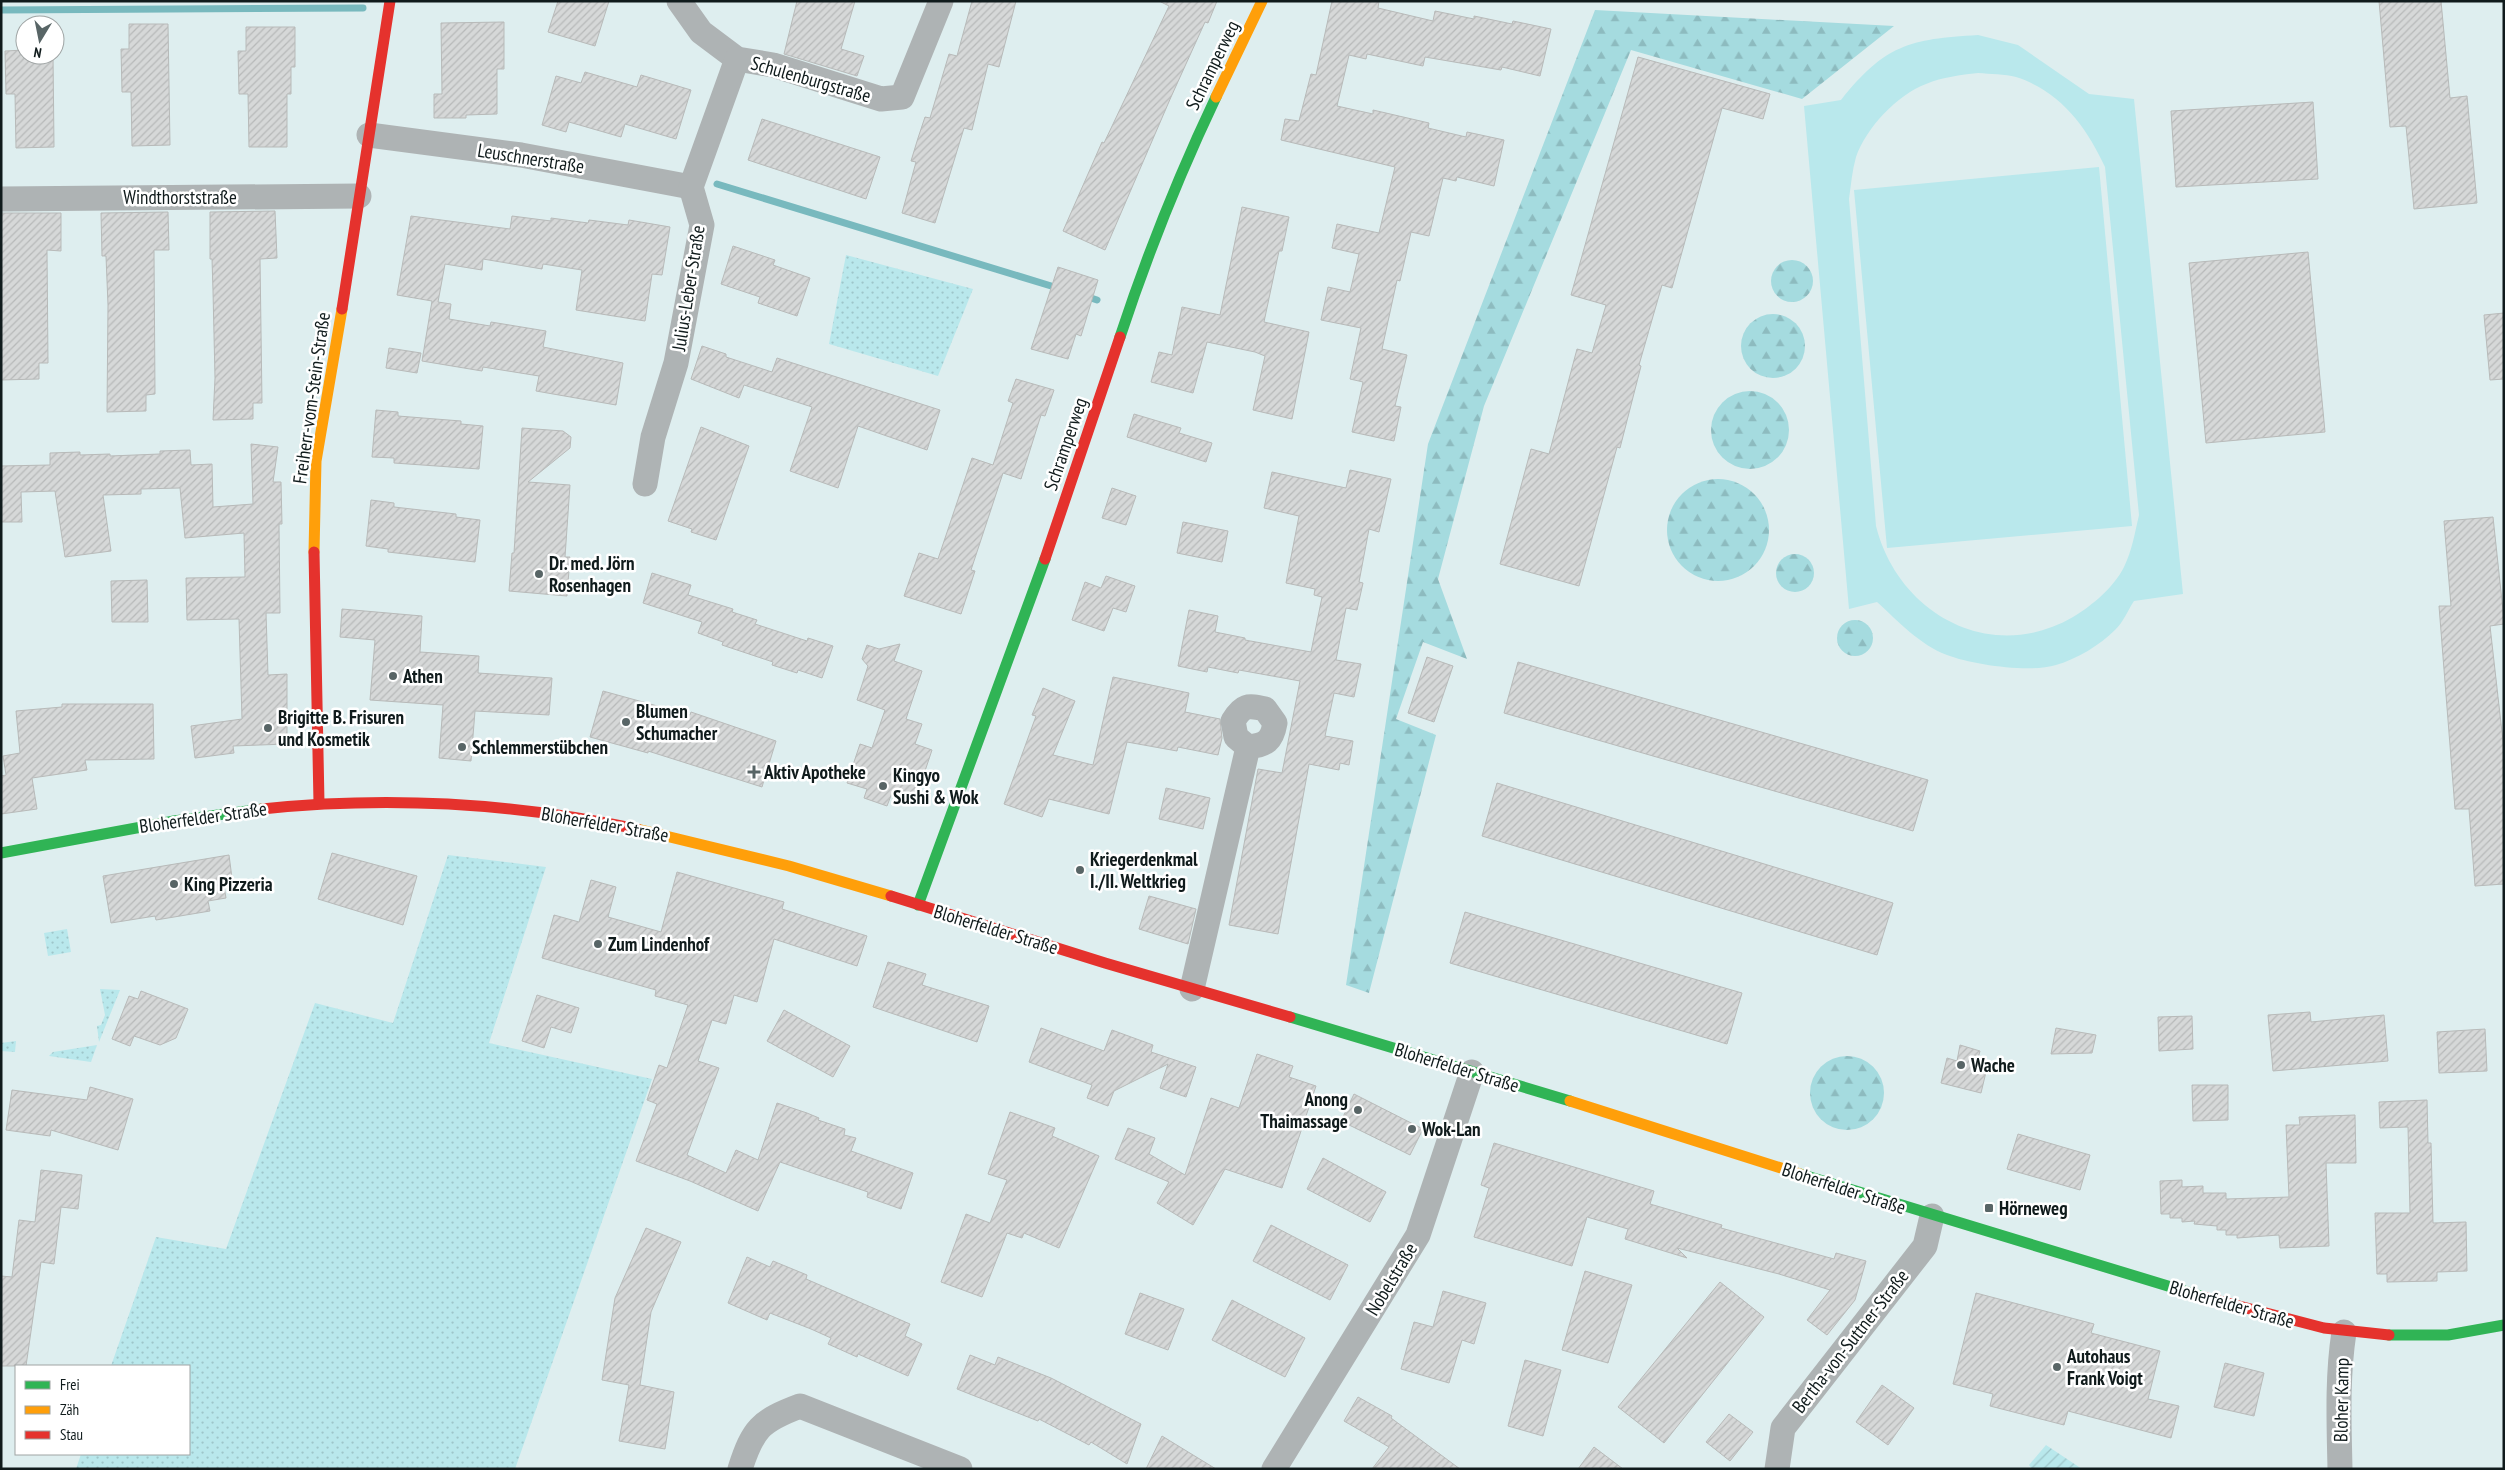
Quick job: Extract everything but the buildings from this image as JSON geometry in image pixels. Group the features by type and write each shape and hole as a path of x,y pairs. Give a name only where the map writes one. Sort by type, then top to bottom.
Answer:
{"street":[{"name":"Freiherr-vom-Stein-Straße","path":"319,803 314,567 316,460 390,1"},
{"path":"679,1 701,32 737,59 691,187"},
{"name":"Schulenburgstraße","path":"737,59 773,65 882,99 902,97 941,1"},
{"name":"Schramperweg","path":"918,905 1047,551 1140,277 1198,132 1262,1"},
{"name":"Leuschnerstraße","path":"369,135 521,155 691,187"},
{"name":"Julius-Leber-Straße","path":"645,484 653,437 676,364 702,225 691,187"},
{"name":"Windthorststraße","path":"1,198 360,196"},
{"path":"1192,989 1248,747"},
{"name":"Bloherfelder Straße","path":"1,853 182,818 319,803 458,804 568,815 685,838 918,905 1472,1072 1932,1216 2208,1299 2283,1319 2344,1332 2408,1337 2448,1336 2504,1325"},
{"name":"Nobelstraße","path":"1274,1469 1418,1235 1472,1072"},
{"name":"Bertha-von-Suttner-Straße","path":"1777,1469 1783,1428 1925,1246 1932,1216"},
{"name":"Bloher Kamp","path":"2337,1466 2339,1365 2344,1332"},
{"path":"740,1469 749,1441 771,1417 800,1406 960,1469"}],"shaded area":[{"path":"1978,35 2018,45 2089,94 2134,99 2183,594 2134,601 2118,627 2109,636 2088,651 2072,659 2045,667 2002,667 1958,659 1937,651 1919,639 1877,602 1849,609 1804,106 1841,100 1871,67 1885,56 1900,48 1934,39","holes":["1978,73 2016,77 2046,91 2059,101 2081,125 2105,167 2139,515 2127,561 2115,582 2102,595 2073,617 2042,630 2011,635 1980,633 1952,622 1926,606 1905,584 1887,557 1876,526 1849,199 1856,157 1861,146 1875,124 1894,104 1915,89 1932,82"]},
{"path":"2099,167 2132,526 1887,548 1854,190"},
{"path":"846,255 973,289 938,376 829,344"},
{"path":"448,855 546,867 489,1043 652,1079 515,1469 76,1469 81,1455 190,1455 190,1365 111,1365 156,1237 226,1249 315,1003 393,1023"},
{"path":"67,929 71,952 48,956 44,933"},
{"path":"100,989 120,990 99,1042 97,1026 101,1025 105,1015"},
{"path":"16,1041 15,1052 1,1051 1,1043"},
{"path":"97,1045 91,1062 49,1056 53,1052"},
{"path":"2046,1445 2082,1469 2032,1469 2029,1465"}],"green space":[{"path":"1595,10 1894,26 1802,99 1631,50 1484,406 1438,579 1467,659 1423,642 1396,719 1436,735 1369,993 1346,985 1428,444"},
{"path":"1792,260 1807,266 1813,281 1807,296 1792,302 1777,296 1771,281 1777,266"},
{"path":"1773,314 1791,320 1799,328 1805,346 1799,364 1791,372 1773,378 1755,372 1747,364 1741,346 1747,328 1755,320"},
{"path":"1750,391 1765,394 1778,402 1786,415 1789,430 1786,445 1778,458 1765,466 1750,469 1735,466 1722,458 1714,445 1711,430 1714,415 1722,402 1735,394"},
{"path":"1718,479 1738,483 1754,494 1765,510 1769,530 1765,550 1754,566 1738,577 1718,581 1698,577 1682,566 1671,550 1667,530 1671,510 1682,494 1698,483"},
{"path":"1795,554 1809,559 1814,573 1809,587 1795,592 1781,587 1776,573 1781,559"},
{"path":"1855,620 1868,625 1873,638 1868,651 1855,656 1842,651 1837,638 1842,625"},
{"path":"1847,1056 1861,1059 1873,1067 1881,1079 1884,1093 1881,1107 1873,1119 1861,1127 1847,1130 1833,1127 1821,1119 1813,1107 1810,1093 1813,1079 1821,1067 1833,1059"}],"waterway":[{"path":"1,10 363,8"},
{"path":"717,184 1061,289"},
{"path":"1085,296 1097,300"}],"traffic: fast":[{"path":"1120,337 1164,215 1216,97"},
{"path":"918,905 1045,559"},
{"path":"1,853 174,821 262,809"},
{"path":"1290,1017 1570,1101"},
{"path":"1800,1174 2204,1297"},
{"path":"2389,1335 2448,1335 2504,1325"}],"traffic: slow":[{"path":"1216,97 1262,1"},
{"path":"314,552 316,461 342,309"},
{"path":"637,829 789,866 891,896"},
{"path":"1570,1101 1800,1174"}],"traffic: jam":[{"path":"342,309 390,1"},
{"path":"1045,559 1120,337"},
{"path":"314,552 319,803"},
{"path":"262,809 356,803 450,804 544,813 637,829"},
{"path":"891,896 1105,963 1290,1017"},
{"path":"2204,1297 2324,1328 2389,1335"}],"place":[{"name":"Dr. med. Jörn Rosenhagen","path":"539,574"},
{"name":"Athen","path":"393,676"},
{"name":"Blumen Schumacher","path":"626,722"},
{"name":"Brigitte B. Frisuren und Kosmetik","path":"268,728"},
{"name":"Schlemmerstübchen","path":"462,747"},
{"name":"Aktiv Apotheke","path":"754,772"},
{"name":"Kingyo Sushi & Wok","path":"883,786"},
{"name":"Kriegerdenkmal I./II. Weltkrieg","path":"1080,870"},
{"name":"King Pizzeria","path":"174,884"},
{"name":"Zum Lindenhof","path":"598,944"},
{"name":"Wache","path":"1961,1065"},
{"name":"Anong Thaimassage","path":"1358,1110"},
{"name":"Wok-Lan","path":"1412,1129"},
{"name":"Hörneweg","path":"1989,1208"},
{"name":"Autohaus Frank Voigt","path":"2057,1367"}]}
